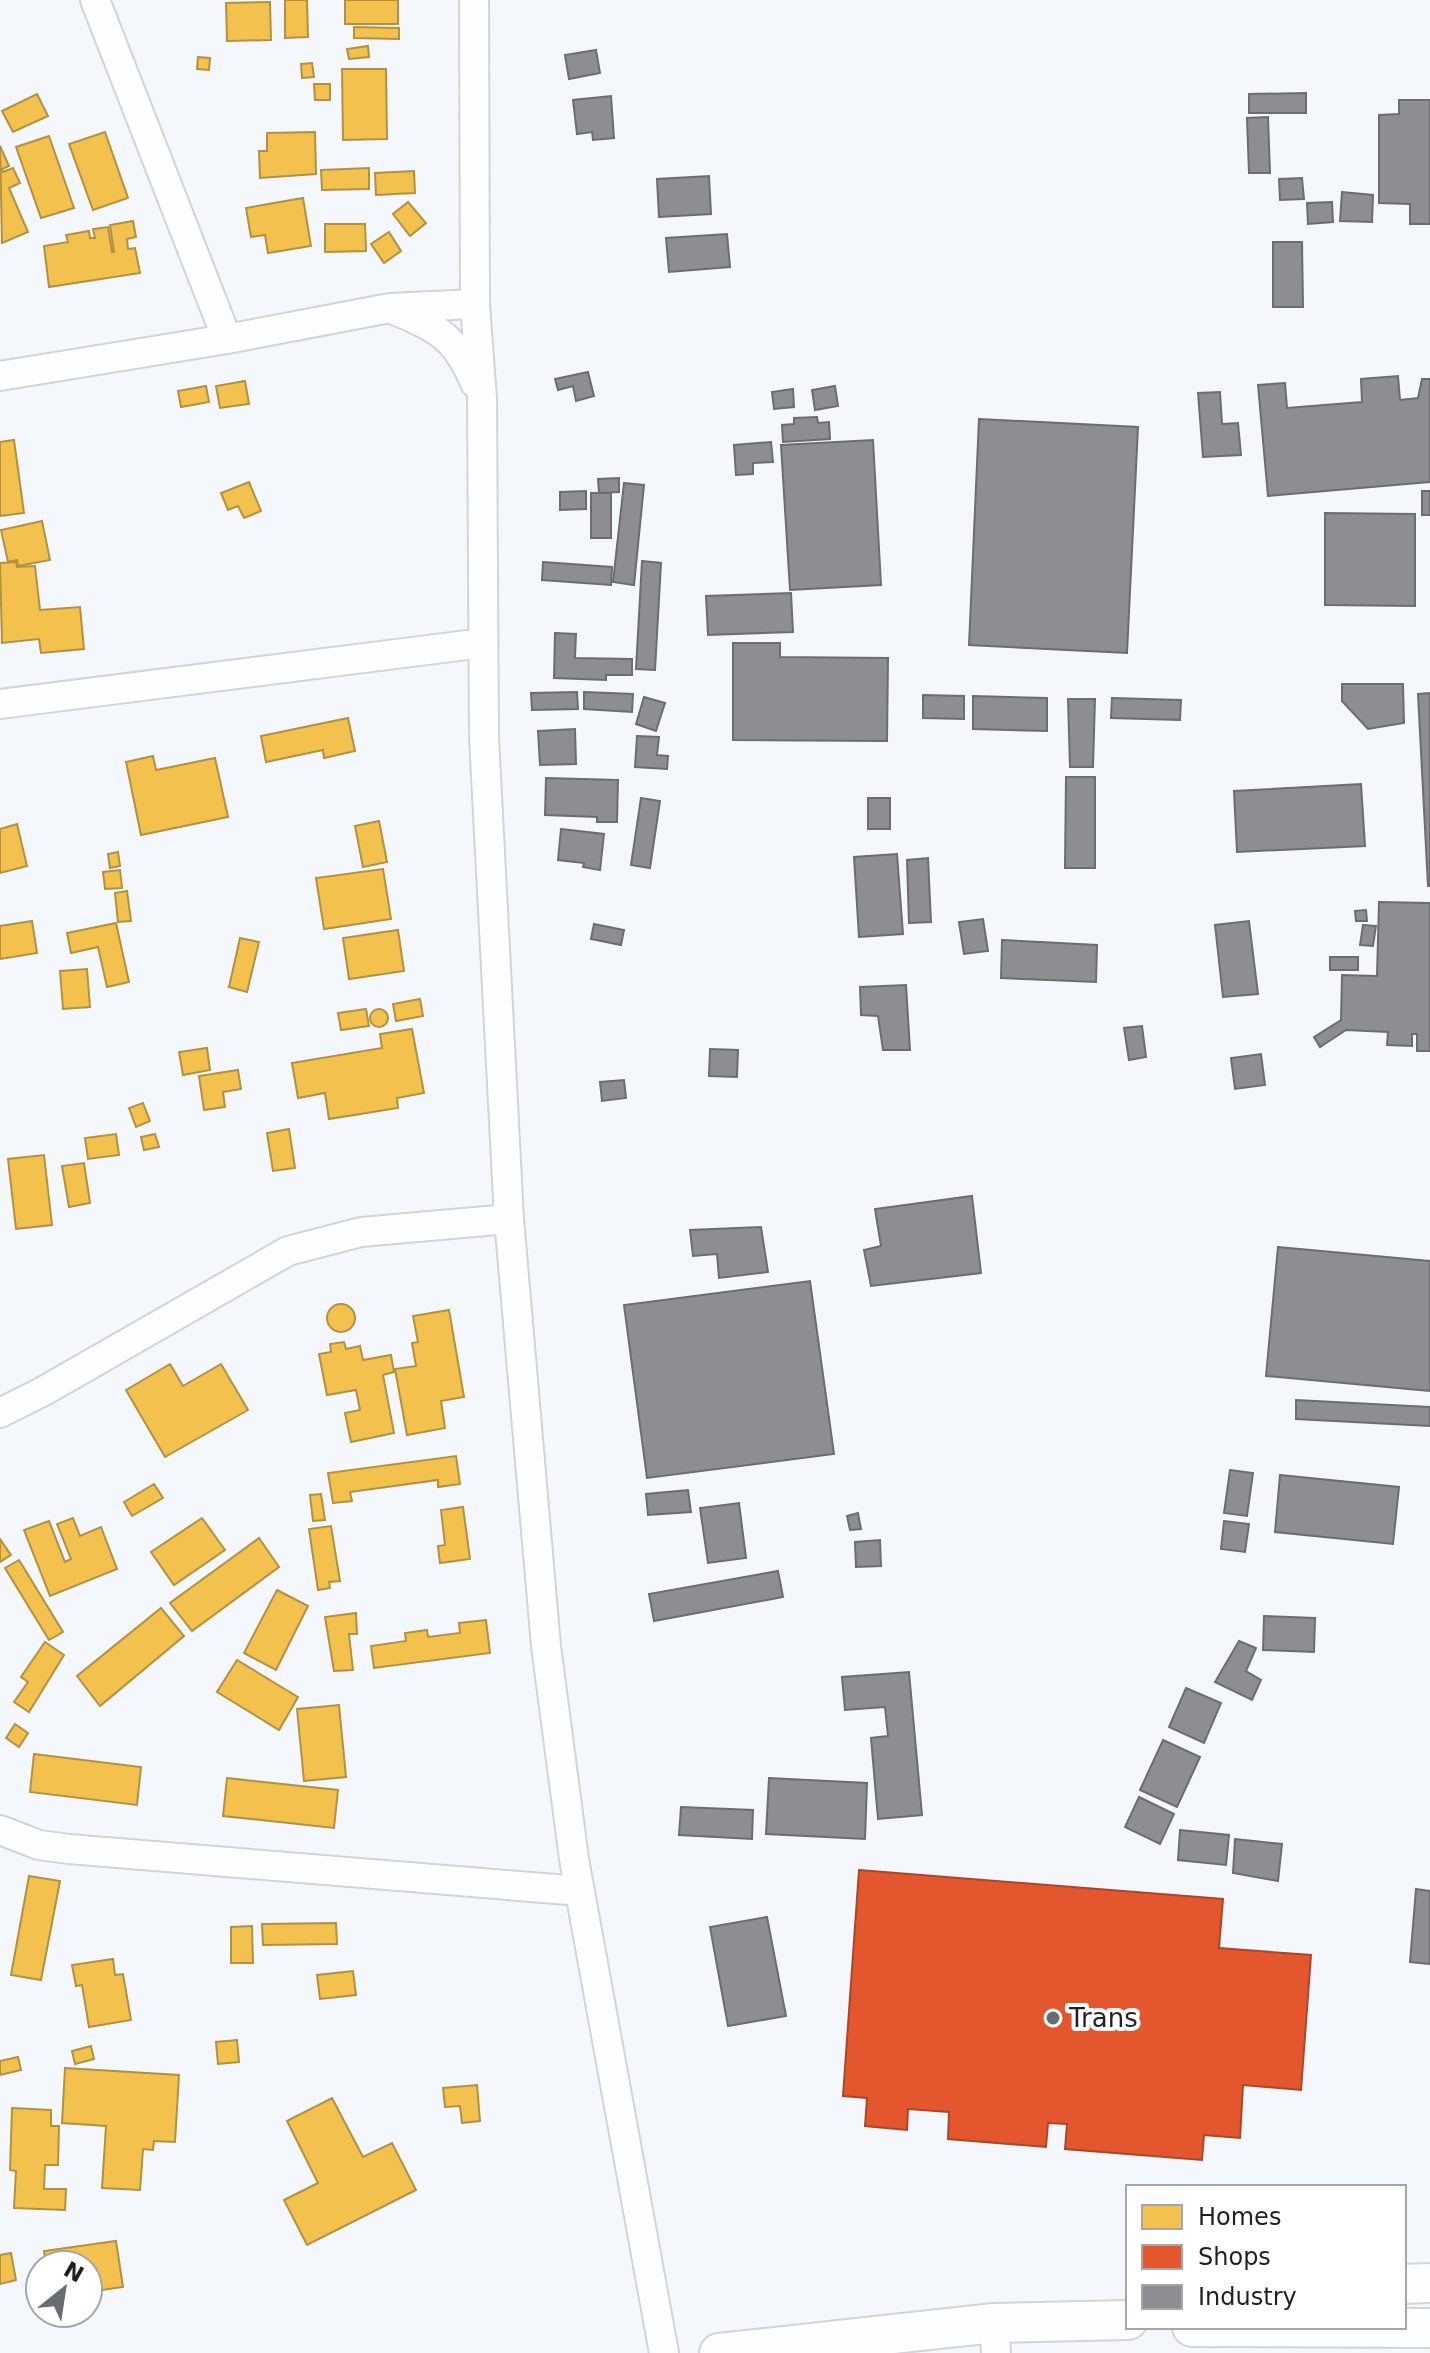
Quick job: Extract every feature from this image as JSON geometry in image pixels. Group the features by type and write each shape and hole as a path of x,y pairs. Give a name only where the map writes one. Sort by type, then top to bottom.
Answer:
{"main road":[{"path":"1406,2284 1430,2283"},
{"path":"719,2353 995,2338 1124,2318"},
{"path":"1406,2328 1430,2328"}],"street":[{"path":"95,0 227,339"},
{"path":"474,0 475,304 482,399 484,737 509,1219 546,1646 580,1891 664,2353"},
{"path":"0,376 227,339 390,308 475,304"},
{"path":"390,308 422,321 450,340 466,361 482,399"},
{"path":"0,704 483,643"},
{"path":"0,1413 288,1251 361,1232 509,1219"},
{"path":"0,1830 39,1845 69,1849 580,1891"}],"building: Homes":[{"path":"285,0 307,0 308,37 285,38"},
{"path":"345,0 398,0 398,24 345,24"},
{"path":"270,2 271,40 227,41 226,3"},
{"path":"354,27 399,28 399,39 354,38"},
{"path":"368,46 369,57 349,59 347,49"},
{"path":"198,57 210,58 209,70 197,69"},
{"path":"312,63 314,77 302,78 301,64"},
{"path":"342,69 386,69 387,139 343,140"},
{"path":"314,84 330,84 330,100 315,100"},
{"path":"37,94 48,116 13,132 2,111"},
{"path":"105,132 128,198 93,210 69,144"},
{"path":"315,132 316,174 260,178 259,151 267,151 267,133"},
{"path":"49,136 74,208 41,218 16,147"},
{"path":"0,146 9,166 2,169 3,172 13,168 20,183 9,188 28,232 2,243"},
{"path":"369,168 369,189 322,190 321,170"},
{"path":"414,171 415,193 376,195 375,173"},
{"path":"303,198 311,246 268,253 265,235 251,237 246,208"},
{"path":"408,202 426,223 410,236 393,214"},
{"path":"133,221 136,237 127,239 128,249 135,248 140,273 49,287 44,246 68,242 66,235 89,231 90,238 95,238 93,229 108,227 114,252 110,225"},
{"path":"325,224 365,224 366,251 325,252"},
{"path":"389,232 401,251 384,263 371,244"},
{"path":"245,381 249,404 220,408 216,386"},
{"path":"206,386 209,402 181,407 178,391"},
{"path":"14,440 24,513 0,516 0,442"},
{"path":"249,482 261,511 244,518 238,506 228,510 221,493"},
{"path":"42,521 50,560 18,566 17,560 8,562 1,530"},
{"path":"16,562 17,567 35,566 40,610 80,607 84,649 41,653 39,639 2,643 0,563"},
{"path":"348,718 355,751 324,758 323,750 266,762 261,736"},
{"path":"153,756 156,770 215,758 228,817 141,835 126,762"},
{"path":"379,821 387,862 363,867 355,826"},
{"path":"17,824 27,866 0,873 0,829"},
{"path":"118,852 120,866 110,868 108,854"},
{"path":"383,869 391,919 324,929 316,878"},
{"path":"120,870 122,888 105,889 103,872"},
{"path":"127,891 131,921 118,922 115,893"},
{"path":"32,921 37,953 0,959 0,926"},
{"path":"116,923 129,982 107,987 98,947 71,953 67,933"},
{"path":"398,930 404,971 349,979 343,938"},
{"path":"240,938 259,942 247,992 229,987"},
{"path":"87,969 90,1007 63,1009 60,971"},
{"path":"420,999 423,1016 396,1021 393,1004"},
{"path":"366,1009 369,1026 341,1030 338,1013"},
{"path":"379,1009 388,1018 379,1027 370,1018"},
{"path":"412,1029 424,1093 397,1098 398,1108 329,1119 325,1093 298,1098 292,1063 382,1048 380,1034"},
{"path":"207,1048 210,1070 183,1075 179,1052"},
{"path":"238,1070 241,1089 223,1092 225,1107 204,1110 199,1076"},
{"path":"143,1103 150,1121 136,1127 129,1108"},
{"path":"289,1129 295,1168 273,1171 267,1133"},
{"path":"116,1134 119,1155 88,1159 85,1138"},
{"path":"155,1134 159,1147 144,1150 141,1137"},
{"path":"44,1155 52,1225 16,1229 8,1159"},
{"path":"84,1163 90,1203 69,1207 62,1166"},
{"path":"341,1304 351,1308 355,1318 351,1328 341,1332 331,1328 327,1318 331,1308"},
{"path":"449,1310 464,1397 441,1401 445,1428 407,1435 395,1369 416,1366 412,1343 418,1342 413,1316"},
{"path":"344,1342 346,1349 360,1346 363,1360 391,1355 394,1372 383,1375 394,1433 351,1442 345,1413 360,1410 356,1390 327,1395 319,1354 331,1352 330,1344"},
{"path":"170,1364 183,1386 221,1364 248,1410 165,1457 126,1390"},
{"path":"456,1456 460,1484 438,1487 438,1480 350,1492 352,1501 333,1503 328,1473"},
{"path":"154,1484 163,1498 132,1516 124,1502"},
{"path":"321,1494 325,1520 313,1521 310,1495"},
{"path":"463,1507 470,1559 440,1563 438,1546 445,1545 441,1510"},
{"path":"73,1518 80,1536 101,1527 117,1569 50,1596 24,1530 49,1521 65,1562 71,1559 57,1524"},
{"path":"202,1518 225,1550 174,1585 151,1552"},
{"path":"331,1526 340,1581 329,1582 330,1588 318,1590 309,1529"},
{"path":"259,1538 279,1567 192,1631 170,1603"},
{"path":"0,1539 11,1555 0,1562"},
{"path":"19,1560 63,1632 49,1640 5,1568"},
{"path":"277,1590 308,1606 276,1670 244,1653"},
{"path":"161,1608 184,1636 100,1706 77,1676"},
{"path":"356,1613 357,1634 349,1634 353,1670 334,1671 325,1617"},
{"path":"486,1620 490,1653 374,1668 371,1646 406,1641 405,1633 427,1630 428,1637 460,1633 459,1623"},
{"path":"45,1642 64,1655 29,1712 14,1702 28,1682 21,1677"},
{"path":"237,1660 298,1697 279,1730 217,1692"},
{"path":"339,1705 346,1777 304,1781 297,1709"},
{"path":"15,1724 28,1733 19,1747 6,1738"},
{"path":"34,1754 141,1767 137,1805 30,1792"},
{"path":"227,1778 338,1790 334,1828 223,1816"},
{"path":"29,1876 60,1881 41,1980 11,1975"},
{"path":"336,1923 337,1944 263,1945 262,1924"},
{"path":"252,1926 253,1963 231,1963 231,1927"},
{"path":"113,1959 115,1975 123,1974 131,2020 89,2027 82,1985 76,1986 72,1965"},
{"path":"353,1971 356,1995 320,1999 317,1975"},
{"path":"237,2040 239,2062 218,2064 216,2042"},
{"path":"91,2046 94,2059 75,2064 72,2051"},
{"path":"18,2057 21,2070 0,2075 0,2061"},
{"path":"65,2068 179,2075 175,2142 154,2141 153,2150 143,2149 140,2190 102,2188 106,2126 62,2123"},
{"path":"477,2085 480,2121 462,2123 460,2106 445,2107 443,2088"},
{"path":"332,2098 363,2157 392,2143 416,2190 307,2245 284,2200 318,2183 287,2121"},
{"path":"12,2108 51,2110 51,2126 59,2126 58,2165 45,2165 44,2189 66,2189 65,2210 14,2208 16,2171 10,2170"},
{"path":"116,2241 123,2287 104,2290 104,2249 58,2249"},
{"path":"11,2253 16,2280 0,2284 0,2255"}],"building: Shops":[{"path":"859,1870 1223,1899 1219,1948 1311,1955 1301,2090 1243,2085 1240,2138 1204,2135 1202,2160 1065,2149 1067,2124 1048,2123 1046,2147 948,2139 949,2112 908,2109 907,2130 865,2126 867,2098 843,2096"}],"building: Industry":[{"path":"596,50 600,73 569,79 565,55"},
{"path":"1306,93 1306,113 1249,113 1249,94"},
{"path":"611,96 614,138 593,140 592,132 577,134 573,100"},
{"path":"1399,100 1430,100 1430,224 1410,224 1410,204 1379,203 1379,115 1399,114"},
{"path":"1268,117 1270,173 1249,173 1247,118"},
{"path":"709,176 711,214 659,217 657,179"},
{"path":"1302,178 1304,199 1280,200 1279,179"},
{"path":"1342,192 1373,195 1372,222 1340,221"},
{"path":"1332,202 1333,222 1308,224 1307,203"},
{"path":"727,234 730,267 669,272 666,238"},
{"path":"1273,242 1302,242 1303,307 1273,307"},
{"path":"588,372 594,396 576,401 573,386 558,390 555,379"},
{"path":"1398,376 1400,400 1418,398 1422,379 1430,379 1430,482 1268,496 1258,385 1285,383 1287,408 1362,402 1361,379"},
{"path":"835,386 838,406 815,410 812,390"},
{"path":"793,389 794,407 774,409 772,392"},
{"path":"1220,392 1222,424 1238,423 1241,455 1203,457 1198,393"},
{"path":"817,417 818,423 829,422 830,439 783,442 782,425 794,424 794,418"},
{"path":"979,419 1138,427 1127,653 969,645"},
{"path":"873,440 881,585 790,590 781,445"},
{"path":"771,442 773,462 753,463 753,474 736,475 734,445"},
{"path":"619,478 619,492 599,493 598,479"},
{"path":"624,483 644,485 634,585 613,582"},
{"path":"586,491 586,509 560,510 560,492"},
{"path":"1422,491 1430,491 1430,515 1422,515"},
{"path":"591,493 611,493 611,538 591,538"},
{"path":"1325,513 1415,514 1415,606 1325,605"},
{"path":"642,561 661,563 655,670 636,669"},
{"path":"543,562 612,567 611,585 542,580"},
{"path":"791,593 793,632 708,635 706,596"},
{"path":"555,633 576,634 575,658 632,659 632,675 606,675 606,680 554,678"},
{"path":"733,643 780,643 780,657 888,658 887,741 733,740"},
{"path":"1342,684 1403,684 1404,723 1368,729 1342,701"},
{"path":"577,692 578,709 532,710 531,693"},
{"path":"584,692 633,694 632,712 584,709"},
{"path":"1430,693 1430,886 1428,886 1418,694"},
{"path":"923,695 964,696 964,719 923,718"},
{"path":"973,696 1047,698 1047,731 973,729"},
{"path":"644,697 665,703 656,731 636,724"},
{"path":"1112,698 1181,700 1180,720 1111,718"},
{"path":"1068,699 1095,699 1093,767 1070,767"},
{"path":"575,729 576,764 540,765 538,731"},
{"path":"637,736 659,737 657,755 668,756 667,769 635,767"},
{"path":"1066,777 1095,777 1095,868 1065,868"},
{"path":"546,778 618,780 617,822 597,822 597,817 545,815"},
{"path":"1361,784 1365,846 1237,852 1234,791"},
{"path":"641,798 660,801 650,868 631,865"},
{"path":"868,798 890,798 890,829 868,829"},
{"path":"561,829 604,834 600,870 583,867 584,863 558,860"},
{"path":"897,854 903,934 859,937 854,857"},
{"path":"928,858 931,922 909,923 907,860"},
{"path":"1379,902 1430,903 1430,1051 1417,1051 1417,1034 1412,1034 1412,1046 1387,1045 1388,1032 1346,1030 1320,1047 1314,1037 1341,1020 1342,975 1377,976"},
{"path":"1366,910 1367,921 1356,921 1355,911"},
{"path":"983,919 988,951 964,954 959,922"},
{"path":"1249,921 1258,994 1223,997 1215,925"},
{"path":"594,924 624,930 621,945 591,939"},
{"path":"1363,925 1376,926 1373,946 1360,945"},
{"path":"1002,940 1097,945 1096,982 1001,978"},
{"path":"1330,957 1358,957 1358,970 1330,970"},
{"path":"906,985 910,1050 883,1050 878,1016 861,1015 860,987"},
{"path":"1142,1026 1146,1057 1129,1060 1124,1028"},
{"path":"710,1049 738,1050 737,1077 709,1076"},
{"path":"1261,1054 1265,1085 1235,1089 1231,1058"},
{"path":"624,1080 626,1098 602,1101 600,1082"},
{"path":"972,1196 981,1273 871,1286 864,1250 881,1246 875,1209"},
{"path":"761,1227 768,1272 719,1278 717,1254 693,1256 690,1230"},
{"path":"1278,1247 1430,1261 1430,1391 1266,1376"},
{"path":"810,1281 834,1454 647,1478 624,1305"},
{"path":"1296,1400 1430,1407 1430,1426 1296,1419"},
{"path":"1230,1470 1253,1473 1247,1516 1224,1513"},
{"path":"1280,1475 1399,1487 1393,1544 1275,1532"},
{"path":"688,1490 691,1512 648,1515 646,1494"},
{"path":"739,1503 746,1558 708,1563 700,1508"},
{"path":"858,1513 861,1529 850,1530 847,1516"},
{"path":"1224,1521 1249,1524 1245,1552 1221,1549"},
{"path":"880,1540 881,1566 856,1567 855,1542"},
{"path":"778,1571 783,1597 654,1621 649,1594"},
{"path":"1264,1616 1315,1618 1314,1652 1263,1650"},
{"path":"1239,1641 1256,1648 1246,1671 1261,1680 1252,1700 1215,1682"},
{"path":"909,1672 922,1815 878,1819 871,1738 888,1736 885,1707 845,1710 842,1677"},
{"path":"1186,1688 1221,1703 1204,1743 1169,1727"},
{"path":"1163,1740 1200,1757 1177,1807 1140,1790"},
{"path":"769,1778 867,1783 865,1839 766,1834"},
{"path":"1139,1797 1174,1814 1160,1844 1125,1827"},
{"path":"681,1807 753,1810 752,1839 679,1835"},
{"path":"1180,1830 1229,1835 1226,1865 1178,1860"},
{"path":"1235,1839 1282,1844 1278,1881 1233,1873"},
{"path":"1416,1889 1430,1891 1430,1964 1410,1962"},
{"path":"767,1917 786,2016 728,2026 710,1927"}],"place":[{"name":"Trans","path":"1053,2018"}]}
